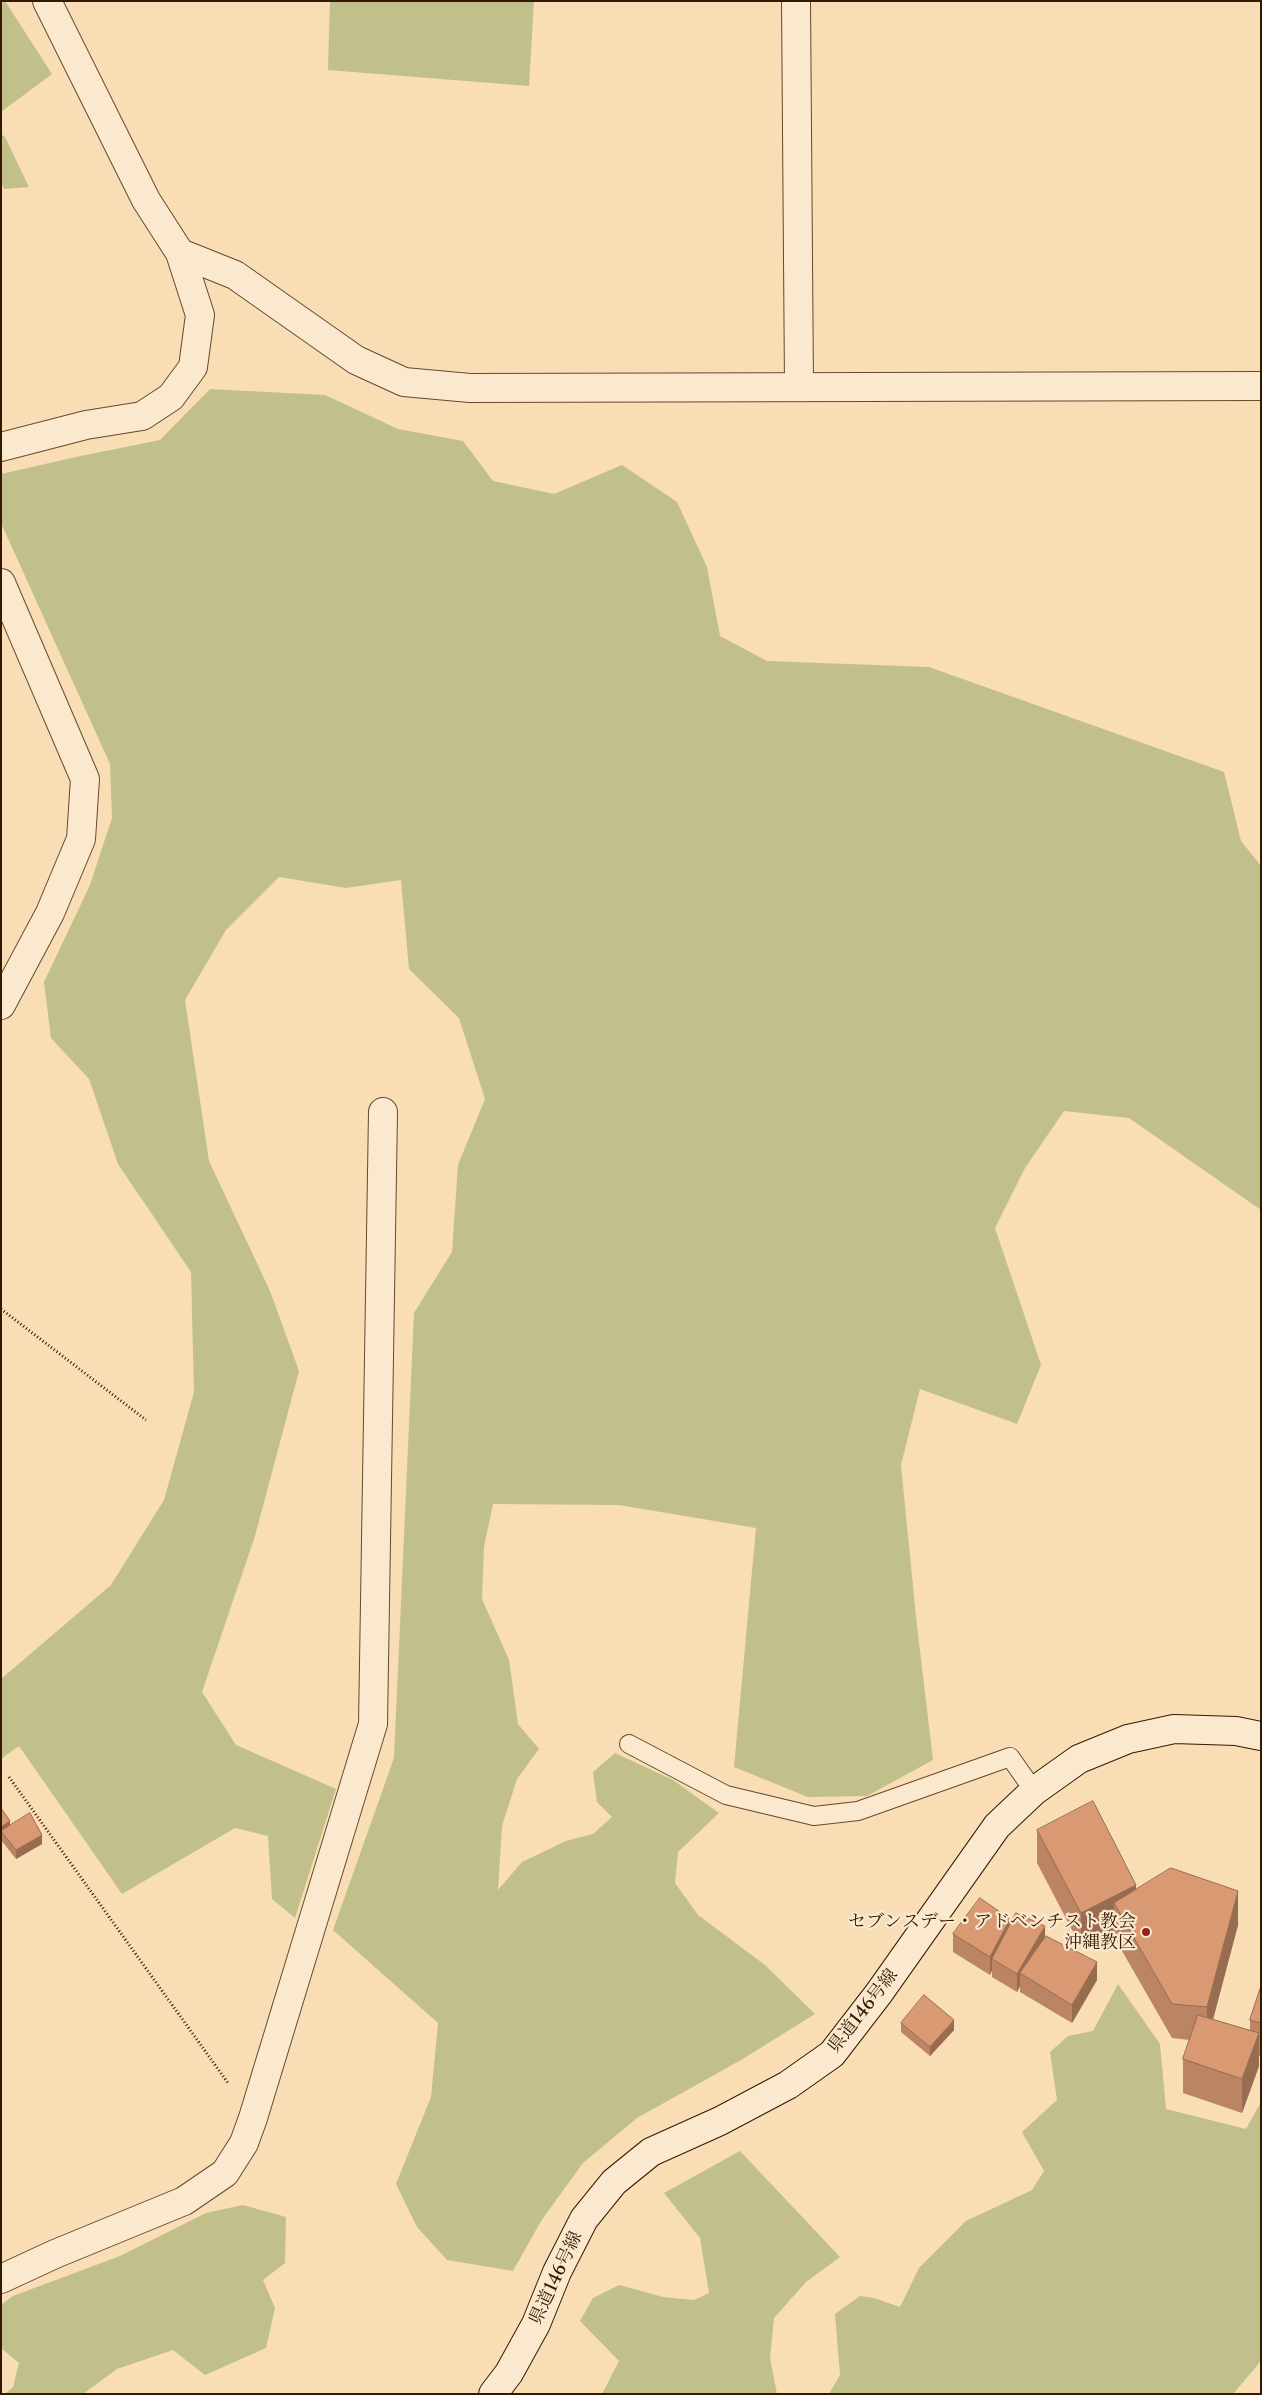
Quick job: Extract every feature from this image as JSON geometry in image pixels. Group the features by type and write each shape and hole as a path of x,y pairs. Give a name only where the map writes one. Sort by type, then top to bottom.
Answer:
{"street":[{"path":"1,447 86,425 142,416 171,397 193,367 200,315 180,253 146,200 47,1"},
{"path":"796,1 799,386"},
{"path":"180,253 235,275 356,360 404,382 470,388 1261,386"},
{"path":"1,582 85,779 81,839 50,913 1,1005"},
{"path":"1,2279 55,2254 184,2201 224,2173 244,2143 253,2118 373,1724 383,1112"},
{"name":"県道146号線","path":"493,2394 509,2373 536,2324 557,2272 584,2219 614,2182 651,2152 720,2121 788,2085 832,2054 879,1993 997,1826 1034,1791 1079,1759 1128,1739 1174,1729 1236,1731 1261,1736"}],"lane":[{"path":"629,1744 726,1795 814,1816 858,1811 1010,1756 1034,1791"}],"path":[{"path":"1,1309 146,1420"},
{"path":"8,1777 253,2118"}],"shaded area":[{"path":"1,1 5,1 52,74 1,112"},
{"path":"330,1 534,1 529,86 328,70"},
{"path":"1,134 5,137 29,187 4,189 1,183"},
{"path":"210,389 325,395 398,429 463,441 493,481 554,494 622,465 677,502 707,567 720,636 767,661 929,667 1224,772 1241,841 1261,866 1261,1210 1129,1118 1064,1111 1025,1168 995,1228 1041,1365 1017,1424 920,1389 901,1465 933,1760 867,1796 808,1797 734,1767 756,1528 619,1505 493,1504 484,1547 482,1599 509,1660 518,1724 539,1749 517,1779 502,1826 498,1890 522,1862 566,1841 593,1834 612,1817 597,1802 593,1772 615,1753 673,1780 719,1813 678,1852 675,1883 698,1915 765,1965 815,2014 741,2060 637,2118 583,2163 541,2221 513,2271 447,2260 417,2227 396,2184 431,2097 438,2023 333,1930 394,1758 414,1313 452,1252 458,1165 485,1099 459,1018 409,969 401,880 346,888 279,877 226,930 185,1000 209,1161 270,1291 299,1371 255,1536 202,1692 236,1745 336,1789 295,1918 272,1899 268,1836 235,1828 122,1894 19,1746 1,1759 1,1679 111,1585 164,1500 194,1392 191,1272 118,1164 89,1079 51,1038 44,982 90,885 112,818 110,764 1,523 1,474 160,440"},
{"path":"1118,1984 1160,2044 1166,2109 1246,2129 1261,2102 1261,2361 1233,2394 829,2394 840,2375 835,2314 860,2296 874,2298 900,2307 919,2268 966,2221 1032,2190 1044,2171 1022,2132 1057,2100 1050,2052 1068,2036 1093,2031"},
{"path":"740,2151 840,2257 806,2282 774,2318 770,2358 777,2394 602,2394 619,2361 580,2321 593,2298 619,2285 663,2297 694,2300 709,2293 700,2238 664,2193"},
{"path":"243,2205 286,2217 285,2263 263,2280 275,2308 266,2348 205,2375 173,2350 117,2369 83,2394 5,2394 13,2387 19,2363 1,2348 1,2305 13,2296 120,2256 206,2213"}],"building":[{"path":"1093,1801 1136,1885 1081,1913 1037,1830"},
{"path":"1,1808 10,1821 1,1827"},
{"path":"30,1813 42,1835 16,1850 1,1831"},
{"path":"1171,1868 1238,1891 1207,2007 1172,2004 1114,1903"},
{"path":"980,1898 1010,1919 990,1957 953,1934"},
{"path":"1016,1913 1045,1926 1017,1974 992,1959"},
{"path":"1046,1936 1097,1962 1072,2005 1020,1973"},
{"path":"1261,1986 1261,2023 1250,2020"},
{"path":"924,1995 954,2020 930,2047 901,2023"},
{"path":"1198,2015 1259,2033 1242,2079 1183,2059"}],"place":[{"name":"セブンスデー・アドベンチスト教会 沖縄教区","path":"1146,1932"}]}
